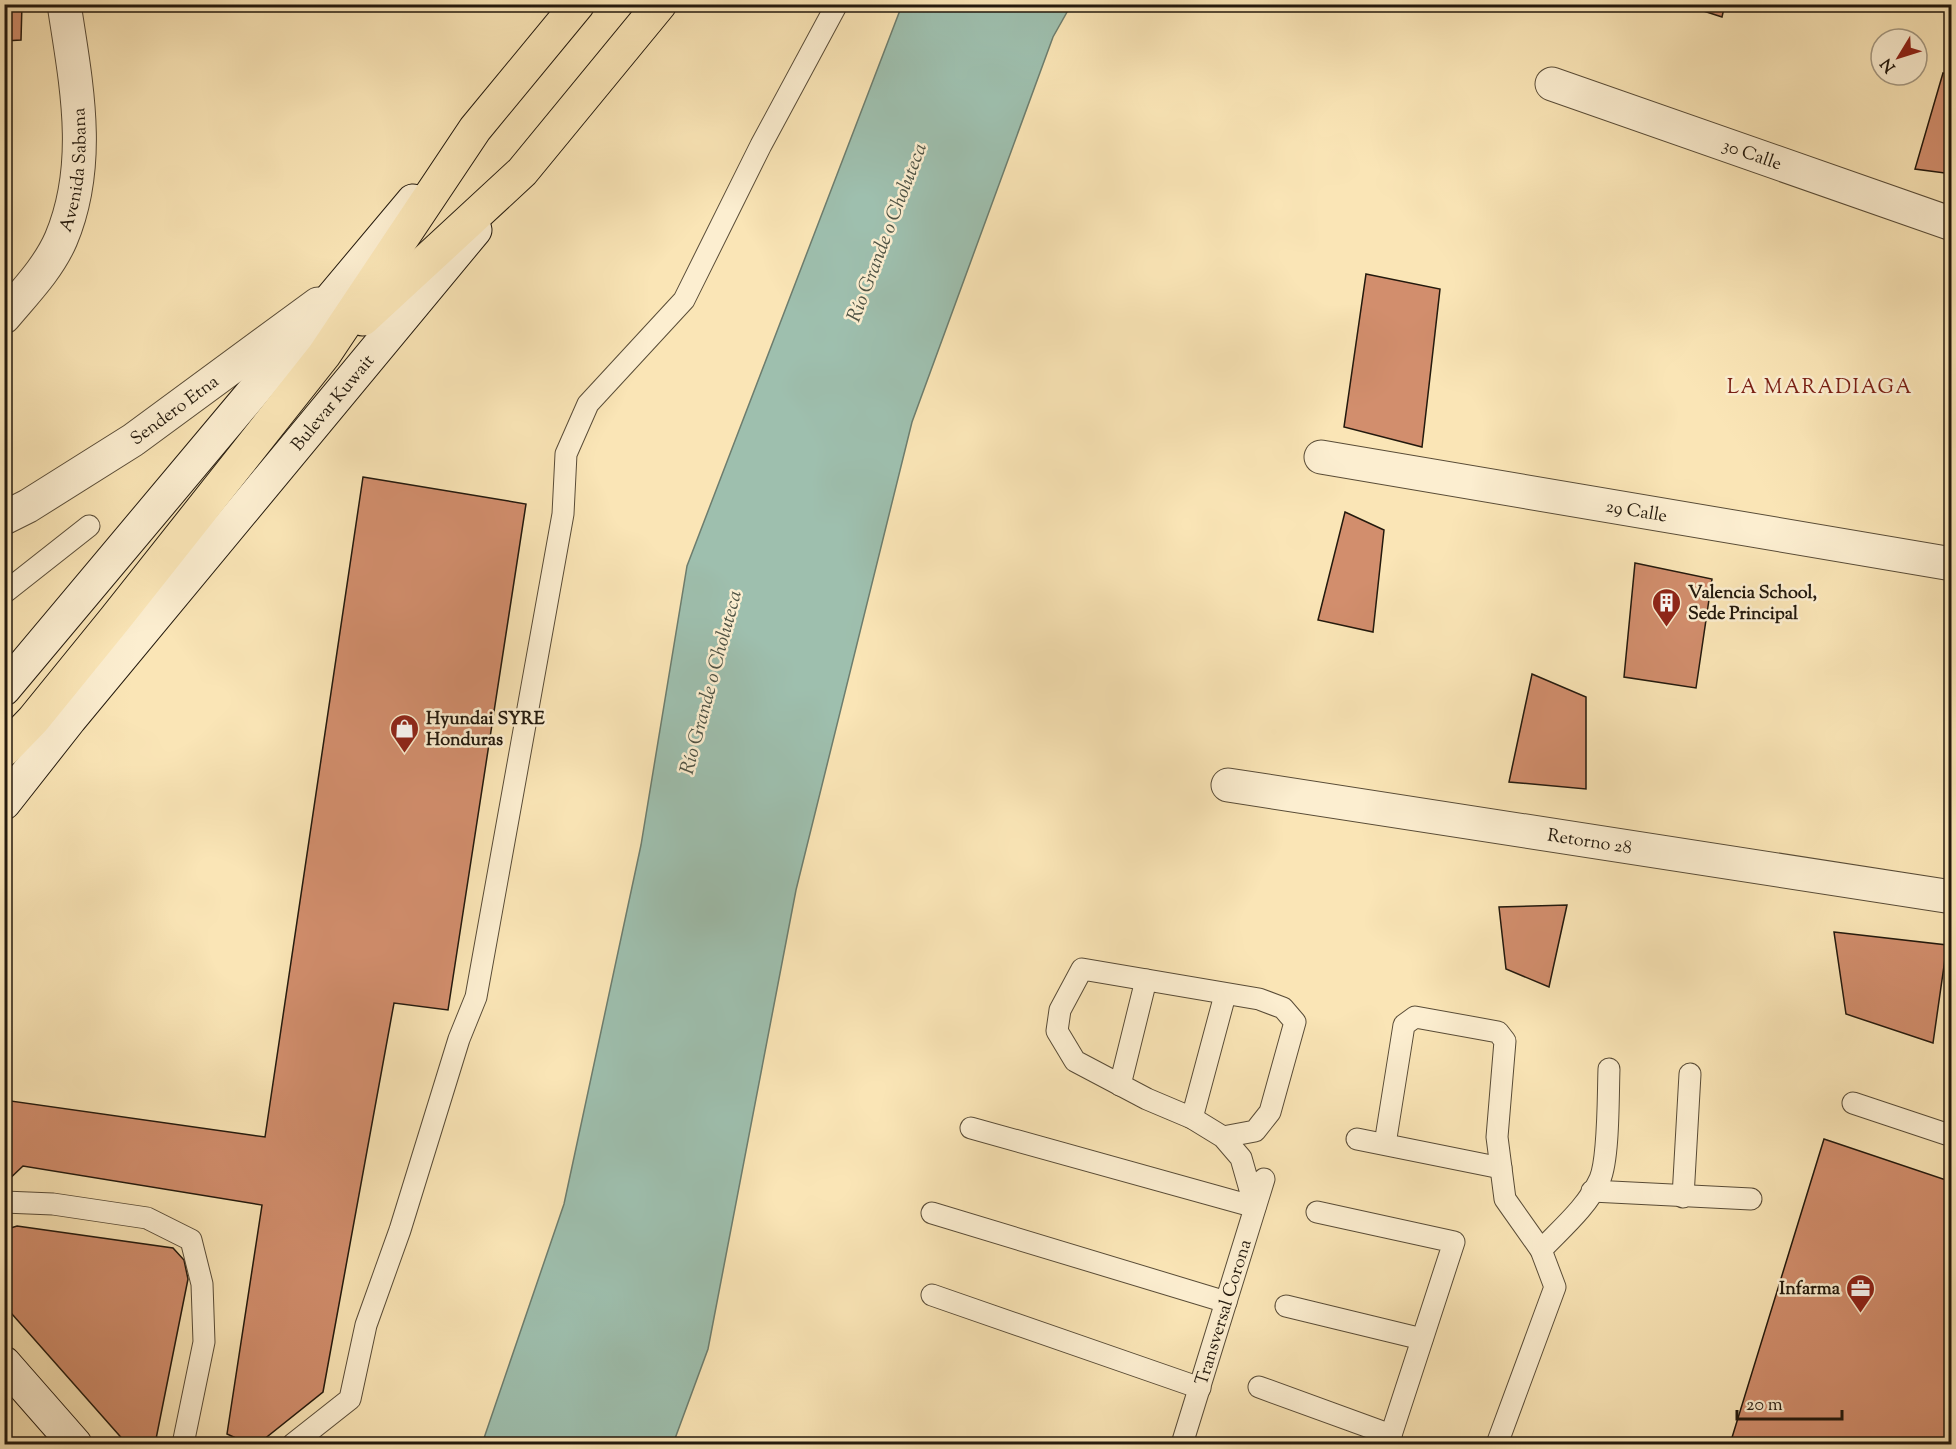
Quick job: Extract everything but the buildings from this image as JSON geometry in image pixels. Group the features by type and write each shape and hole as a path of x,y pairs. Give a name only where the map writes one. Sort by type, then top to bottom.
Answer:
{"main road":[{"path":"4,750 33,720 108,628 324,355 475,129 578,4"},
{"name":"Bulevar Kuwait","path":"522,172 660,4"},
{"path":"324,355 522,172"}],"street":[{"name":"Avenida Sabana","path":"4,317 41,273 60,240 74,198 80,160 80,113 64,4"},
{"name":"30 Calle","path":"1552,84 1952,224"},
{"path":"4,689 336,290 475,129"},
{"name":"Bulevar Kuwait","path":"10,792 522,172"},
{"name":"Sendero Etna","path":"4,518 28,506 133,440 336,290"},
{"name":"29 Calle","path":"1321,457 1952,564"},
{"name":"Retorno 28","path":"1228,785 1952,897"},
{"path":"4,1363 75,1444"}],"lane":[{"path":"293,1444 350,1399 366,1325 400,1230 459,1039 476,997 563,514 566,454 588,404 684,300 761,145 837,4"},
{"path":"4,593 89,526"},
{"path":"1223,1137 1255,1131 1270,1112 1295,1022 1283,1008 1259,999 1082,969 1060,1010 1057,1031 1075,1061 1120,1085 1192,1118 1223,1137 1241,1158 1255,1207"},
{"path":"1120,1085 1146,980"},
{"path":"1192,1118 1225,995"},
{"path":"1385,1144 1404,1025 1415,1017 1498,1032 1504,1041 1497,1137 1505,1199 1541,1250 1555,1287 1497,1444"},
{"path":"1541,1250 1592,1191 1600,1178 1606,1140 1609,1069"},
{"path":"1683,1197 1690,1074"},
{"path":"1853,1103 1952,1136"},
{"path":"971,1128 1255,1207"},
{"path":"1357,1139 1501,1168"},
{"name":"Transversal Corona","path":"1182,1444 1264,1179"},
{"path":"1592,1191 1683,1197 1751,1198"},
{"path":"4,1202 53,1204 147,1218 191,1240 202,1284 204,1342 183,1444"},
{"path":"1259,1387 1391,1440 1454,1242 1317,1212"},
{"path":"932,1213 1226,1302"},
{"path":"932,1295 1200,1388"},
{"path":"1286,1306 1422,1340"}],"water":[{"name":"Río Grande o Choluteca","path":"902,5 1071,5 1053,37 912,422 796,890 708,1349 673,1444 482,1444 564,1204 641,845 687,566"}],"place":[{"name":"Valencia School, Sede Principal","path":"1667,628"},
{"name":"Hyundai SYRE Honduras","path":"405,754"},
{"name":"Infarma","path":"1861,1314"}],"district":[{"name":"LA MARADIAGA","path":"1820,386"}]}
